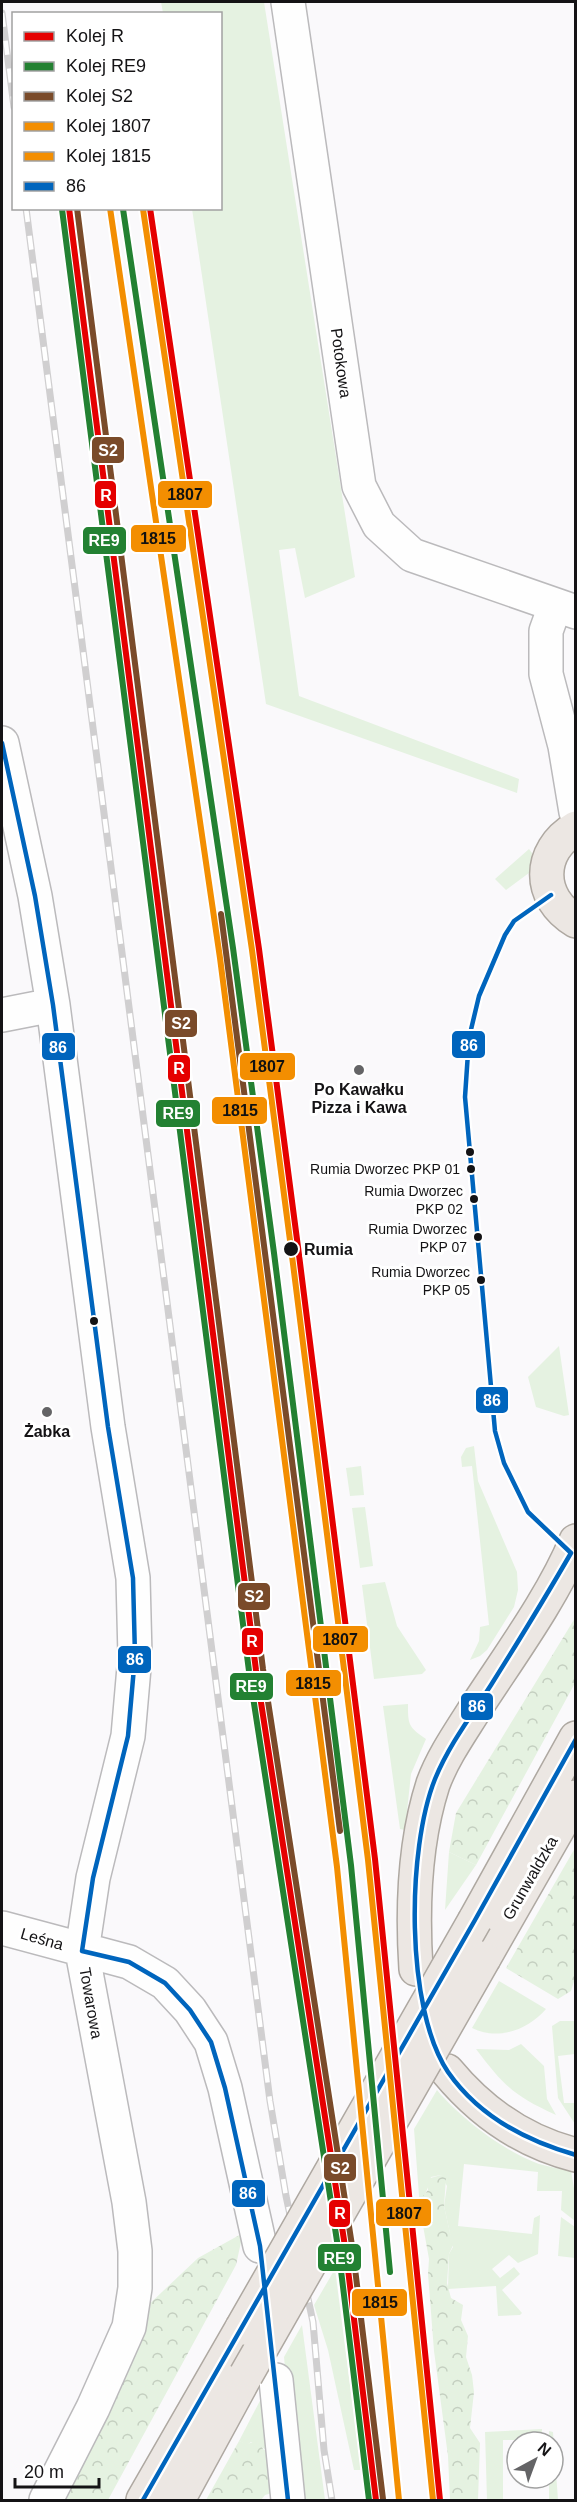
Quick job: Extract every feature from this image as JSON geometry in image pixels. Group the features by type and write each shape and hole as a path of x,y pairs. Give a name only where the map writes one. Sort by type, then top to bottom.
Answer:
{"main road":[{"path":"576,828 559,840 551,852 546,876 551,895 557,906 576,921"},
{"path":"416,1969 414,1893 424,1820 434,1784 458,1735 538,1610 576,1541"},
{"name":"Grunwaldzka","path":"143,2500 475,1920 576,1738"},
{"name":"Grunwaldzka","path":"178,2500 261,2378 484,1958 576,1797"},
{"path":"447,2071 464,2091 490,2115 527,2138 557,2151 576,2155"}],"street":[{"name":"Potokowa","path":"288,2 359,486 379,525 412,555 565,609 546,631 546,674 565,746 576,812"},
{"name":"Towarowa","path":"2,742 35,896 53,1005 108,1427 133,1578 135,1656 128,1736 93,1878 82,1951 129,2202 135,2251 135,2288 129,2327 93,2408 46,2500"},
{"path":"2,1015 53,1005"},
{"name":"Leśna","path":"2,1928 129,1962 165,1983 190,2010 211,2042 225,2088 260,2246"},
{"path":"261,2378 288,2500"}],"green space":[{"path":"161,2 264,2 355,577 305,598 295,548 279,550 299,696 519,779 517,793 266,704 192,210 222,210 222,12 163,12"},
{"path":"529,849 538,861 533,870 506,890 495,879"},
{"path":"559,1346 569,1415 564,1416 536,1407 528,1377"},
{"path":"474,1446 478,1481 517,1572 518,1590 514,1607 487,1650 470,1660 479,1641 480,1627 489,1625 472,1466 462,1467 461,1457 466,1448"},
{"path":"361,1466 364,1495 350,1496 346,1468"},
{"path":"365,1507 373,1566 360,1568 352,1508"},
{"path":"385,1582 397,1626 426,1670 422,1674 374,1679 362,1585"},
{"path":"575,1618 575,1683 476,1865 449,1852 456,1813"},
{"path":"408,1704 410,1724 426,1739 411,1774 405,1830 400,1829 383,1706"},
{"path":"575,1848 575,1978 571,1991 558,1999 506,1968"},
{"path":"449,1852 476,1865 445,1910"},
{"path":"499,1981 546,2009 530,2023 512,2031 492,2033 472,2028"},
{"path":"560,2021 575,2021 575,2054 558,2056 564,2103 575,2103 575,2124 558,2098 552,2026"},
{"path":"521,2044 544,2066 547,2099 556,2115 511,2089 476,2049 509,2050"},
{"path":"437,2090 470,2123 498,2143 539,2164 571,2171 575,2194 575,2221 561,2210 562,2191 537,2191 538,2172 464,2164 458,2226 532,2234 534,2218 540,2215 538,2254 518,2263 509,2255 492,2269 500,2278 514,2267 520,2274 502,2290 522,2313 520,2315 498,2316 496,2286 448,2289 449,2254 453,2247 444,2206 447,2186 441,2175 431,2177 420,2209 414,2129"},
{"path":"441,2175 446,2178 444,2206 450,2233 455,2241 449,2254 447,2283 451,2298 463,2305 461,2320 468,2336 466,2357 472,2375 474,2392 470,2428 480,2443 478,2500 450,2500 448,2456 434,2351 428,2274 429,2259 420,2209 423,2196 428,2190 427,2179"},
{"path":"561,2217 575,2227 575,2258 558,2256"},
{"path":"243,2233 236,2265 108,2500 61,2500 144,2309 198,2258"},
{"path":"335,2269 361,2470 354,2470 328,2350 314,2305"},
{"path":"302,2325 325,2500 297,2500 284,2357"},
{"path":"264,2393 271,2452 251,2442 247,2445 239,2441"},
{"path":"505,2431 503,2500 487,2500 485,2432"},
{"path":"239,2441 247,2444 257,2441 264,2450 268,2450 276,2492 265,2495 261,2500 206,2500"},
{"path":"549,2490 557,2490 558,2500 549,2500"}],"railway":[{"path":"2,13 12,91"},
{"path":"26,210 270,2101 286,2196 313,2322 324,2450 332,2500"}],"rail line":[{"name":"RE9","path":"62,210 249,1671 339,2254 369,2500"},
{"name":"R","path":"69,210 256,1670 346,2253 376,2500"},
{"name":"S2","path":"77,210 263,1669 353,2252 383,2499"},
{"name":"1815","path":"110,210 220,958 337,1867 399,2500"},
{"name":"RE9","path":"123,210 233,948 274,1253 351,1865 390,2272"},
{"name":"1807","path":"143,210 252,950 291,1248 368,1860 433,2500"},
{"name":"R","path":"150,210 259,949 298,1247 375,1859 440,2500"},
{"name":"S2","path":"221,914 340,1831"}],"transit line":[{"name":"86","path":"2,743 35,896 53,1005 108,1427 133,1578 135,1656 128,1736 93,1878 82,1951 129,1962 165,1983 190,2010 211,2042 225,2088 260,2246 288,2500"},
{"name":"86","path":"551,895 514,921 505,935 479,996 469,1038 465,1097 495,1431 504,1463 528,1512 571,1553"},
{"name":"86","path":"571,1553 454,1742 435,1779 419,1845 415,1886 415,1928 424,2009 434,2044 448,2072 460,2087 488,2113 521,2134 576,2155"},
{"name":"86","path":"143,2500 576,1739"}],"place":[{"name":"Po Kawałku Pizza i Kawa","path":"359,1070"},
{"name":"Rumia Dworzec PKP 01","path":"471,1169"},
{"name":"Rumia Dworzec PKP 02","path":"474,1199"},
{"name":"Rumia Dworzec PKP 07","path":"478,1237"},
{"name":"Rumia","path":"291,1249"},
{"name":"Rumia Dworzec PKP 05","path":"481,1280"},
{"name":"Żabka","path":"47,1412"}]}
